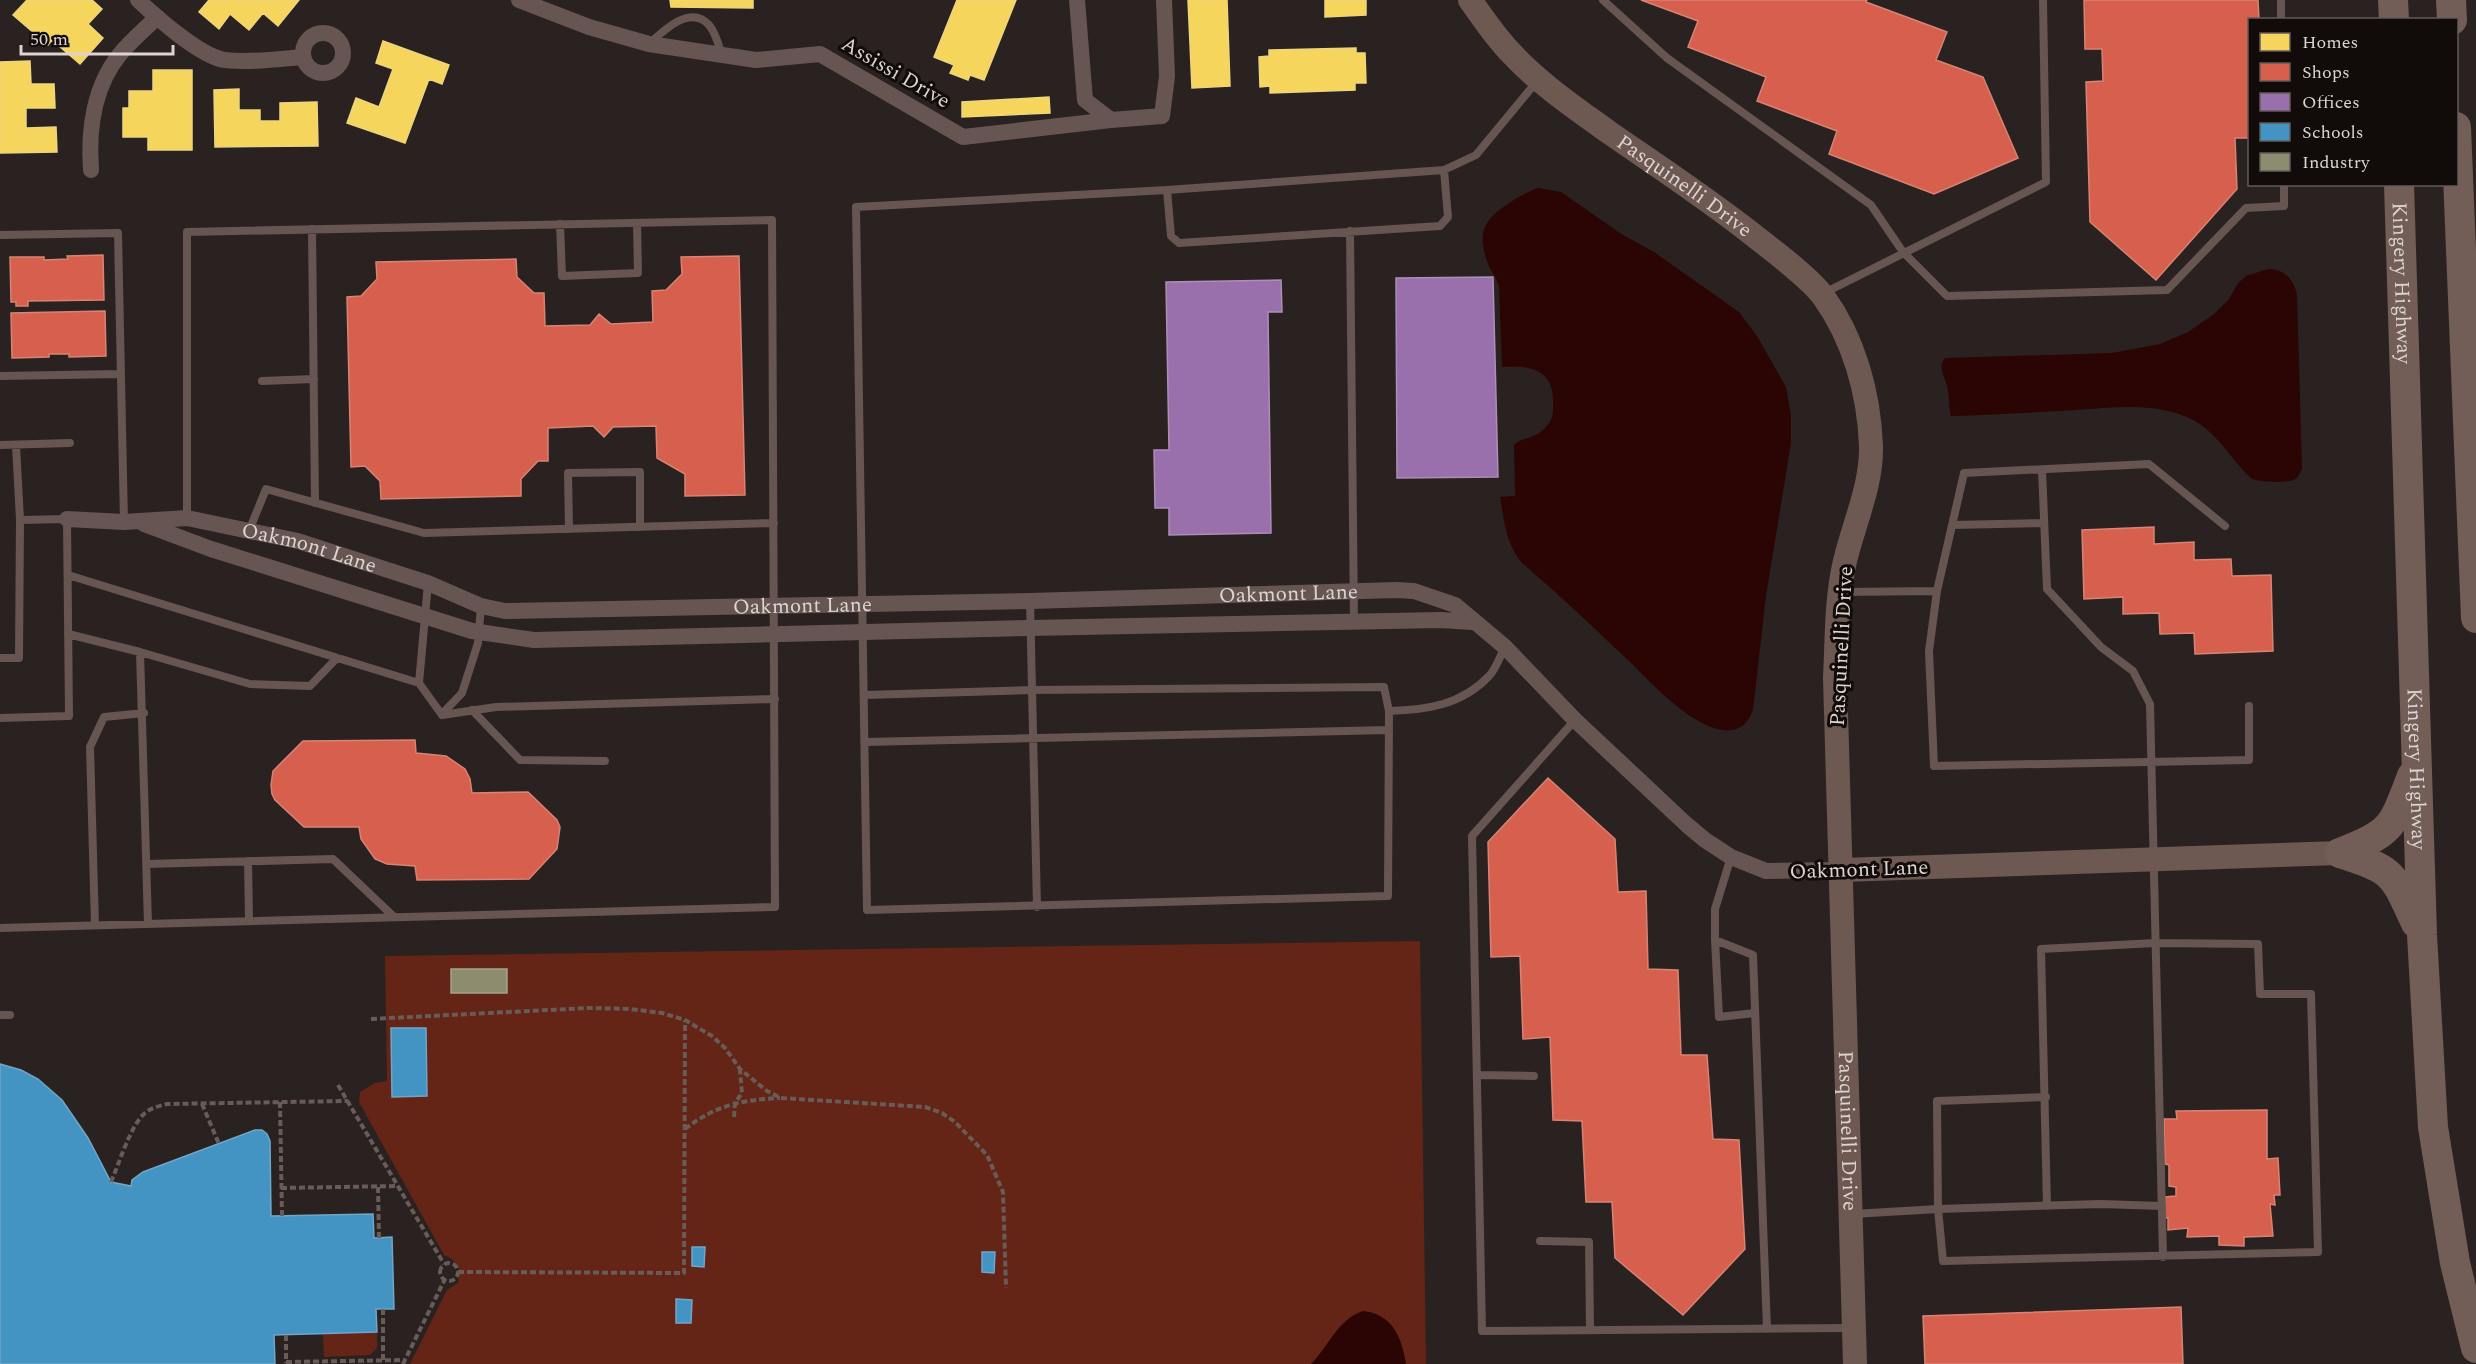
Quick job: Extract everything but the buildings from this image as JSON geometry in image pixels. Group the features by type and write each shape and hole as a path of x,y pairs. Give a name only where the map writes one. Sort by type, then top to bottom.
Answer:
{"highway":[{"path":"2393,0 2394,18"},
{"path":"2451,0 2452,18"},
{"path":"2458,153 2476,618"},
{"name":"Kingery Highway","path":"2399,186 2422,935 2433,1127 2455,1263 2476,1348"},
{"path":"2340,853 2371,840 2390,827 2417,762"},
{"path":"2340,853 2376,864 2391,875 2422,935"}],"street":[{"path":"138,0 157,17 208,54 223,60 303,57"},
{"name":"Assissi Drive","path":"519,0 589,27 649,44 756,60 820,54 963,137 1162,116 1167,76 1164,0"},
{"path":"1077,0 1085,100 1111,120"},
{"name":"Pasquinelli Drive","path":"1470,0 1510,53 1538,79 1576,109 1734,220 1822,294 1846,334 1853,353 1868,413 1871,448 1868,476 1857,525 1845,560 1840,592 1835,678 1855,1364"},
{"path":"91,170 91,124 107,72 120,53 157,17"},
{"name":"Oakmont Lane","path":"67,519 131,522 187,518 298,540 428,583 481,606 505,611 774,604 1030,601 1395,590 1431,596 1455,605 1472,622 1505,647 1575,720 1687,825 1731,857 1766,871 2340,853"},
{"name":"Oakmont Lane","path":"131,522 479,632 534,640 1030,628 1472,622"}],"lane":[{"path":"1603,0 1667,58 1870,205 1903,252 1947,296 2167,290 2246,208 2284,206 2284,186"},
{"path":"1822,294 2046,182 2043,0"},
{"path":"2281,0 2281,18"},
{"path":"649,44 675,22 682,19 700,20 709,25 723,56"},
{"path":"865,695 1031,690 1384,687 1389,711 1387,730 1388,896 867,910 856,207 1167,190 1444,170 1476,154 1538,79"},
{"path":"1167,190 1171,236 1179,243 1440,226 1448,217 1444,170"},
{"path":"0,928 775,907 772,220 186,232 187,518"},
{"path":"560,224 562,276 638,273 637,223"},
{"path":"312,229 315,503"},
{"path":"1350,231 1354,622"},
{"path":"0,235 118,233 120,374 131,522"},
{"path":"0,376 120,374"},
{"path":"262,381 315,379"},
{"path":"0,445 70,443"},
{"path":"0,658 19,658 20,520 16,445"},
{"path":"2225,526 2149,464 1964,473 1937,591 1929,651 1934,766 2249,760 2249,706"},
{"path":"2042,470 2047,590 2102,647 2133,671 2150,704 2163,1257"},
{"path":"569,529 568,473 640,472 640,527"},
{"path":"249,531 266,489 424,533 774,523"},
{"path":"0,718 69,716 67,519 20,520"},
{"path":"1952,525 2044,523"},
{"path":"68,575 419,683 442,715"},
{"path":"419,683 428,583"},
{"path":"1840,592 1937,591"},
{"path":"1030,601 1037,907"},
{"path":"442,715 462,693 478,644 481,606"},
{"path":"68,634 250,684 310,686 338,658"},
{"path":"1389,711 1424,710 1460,699 1490,675 1505,647"},
{"path":"140,652 144,713 148,924"},
{"path":"442,715 496,707 775,699"},
{"path":"472,710 520,760 605,761"},
{"path":"95,925 90,747 104,717 144,713"},
{"path":"1575,720 1472,836 1482,1331 1854,1328"},
{"path":"865,742 1387,730"},
{"path":"1731,857 1715,909 1719,1017 1755,1013"},
{"path":"147,864 333,859 394,917"},
{"path":"248,861 249,921"},
{"path":"1715,940 1753,955 1767,1329"},
{"path":"2046,1097 1937,1101 1938,1209 1943,1261 2318,1252 2311,994 2260,994 2258,944 2155,943 2041,949 2046,1097 2047,1206"},
{"path":"0,1015 10,1015"},
{"path":"1477,1075 1534,1076"},
{"path":"1851,1214 2101,1204 2162,1206"},
{"path":"1540,1241 1589,1242 1590,1330"}],"path":[{"path":"371,1019 588,1008 630,1009 662,1013 685,1020 712,1036 725,1048 740,1069 781,1098"},
{"path":"458,1272 684,1273 685,1020"},
{"path":"734,1117 735,1103 742,1093 740,1069"},
{"path":"338,1085 444,1264"},
{"path":"685,1129 714,1109 735,1103 781,1098 925,1107 942,1113 955,1122 987,1155 1003,1192 1006,1288"},
{"path":"111,1182 137,1122 155,1107 166,1104 348,1101"},
{"path":"280,1102 282,1216"},
{"path":"202,1104 219,1144"},
{"path":"281,1188 399,1186"},
{"path":"378,1187 379,1238"},
{"path":"444,1264 454,1264 458,1272"},
{"path":"444,1264 440,1271 445,1280"},
{"path":"445,1280 454,1279 458,1272"},
{"path":"286,1335 286,1363 383,1360 404,1362 445,1280"},
{"path":"383,1309 383,1360"}],"shaded area":[{"path":"1538,188 1561,192 1623,235 1654,252 1739,312 1757,336 1786,387 1791,416 1791,443 1766,596 1753,710 1743,726 1733,730 1721,730 1703,723 1670,700 1522,563 1509,540 1500,497 1515,496 1514,445 1544,429 1552,418 1553,400 1552,389 1543,375 1529,368 1502,367 1499,286 1487,261 1483,234 1488,221 1500,209"},
{"path":"2274,269 2287,276 2293,283 2297,294 2302,469 2298,477 2293,480 2275,482 2252,479 2204,427 2180,414 2164,410 2111,407 1951,416 1948,390 1942,368 1945,358 2112,353 2160,344 2188,332 2214,314 2229,299 2238,283 2246,276"},
{"path":"1420,941 1426,1364 410,1364 447,1290 458,1283 459,1274 456,1263 444,1255 359,1102 360,1092 375,1083 387,1081 385,956"},
{"path":"1363,1311 1381,1317 1394,1328 1402,1345 1406,1364 1311,1364 1340,1327 1354,1315"},
{"path":"377,1332 377,1348 370,1355 324,1357 323,1334"}]}
